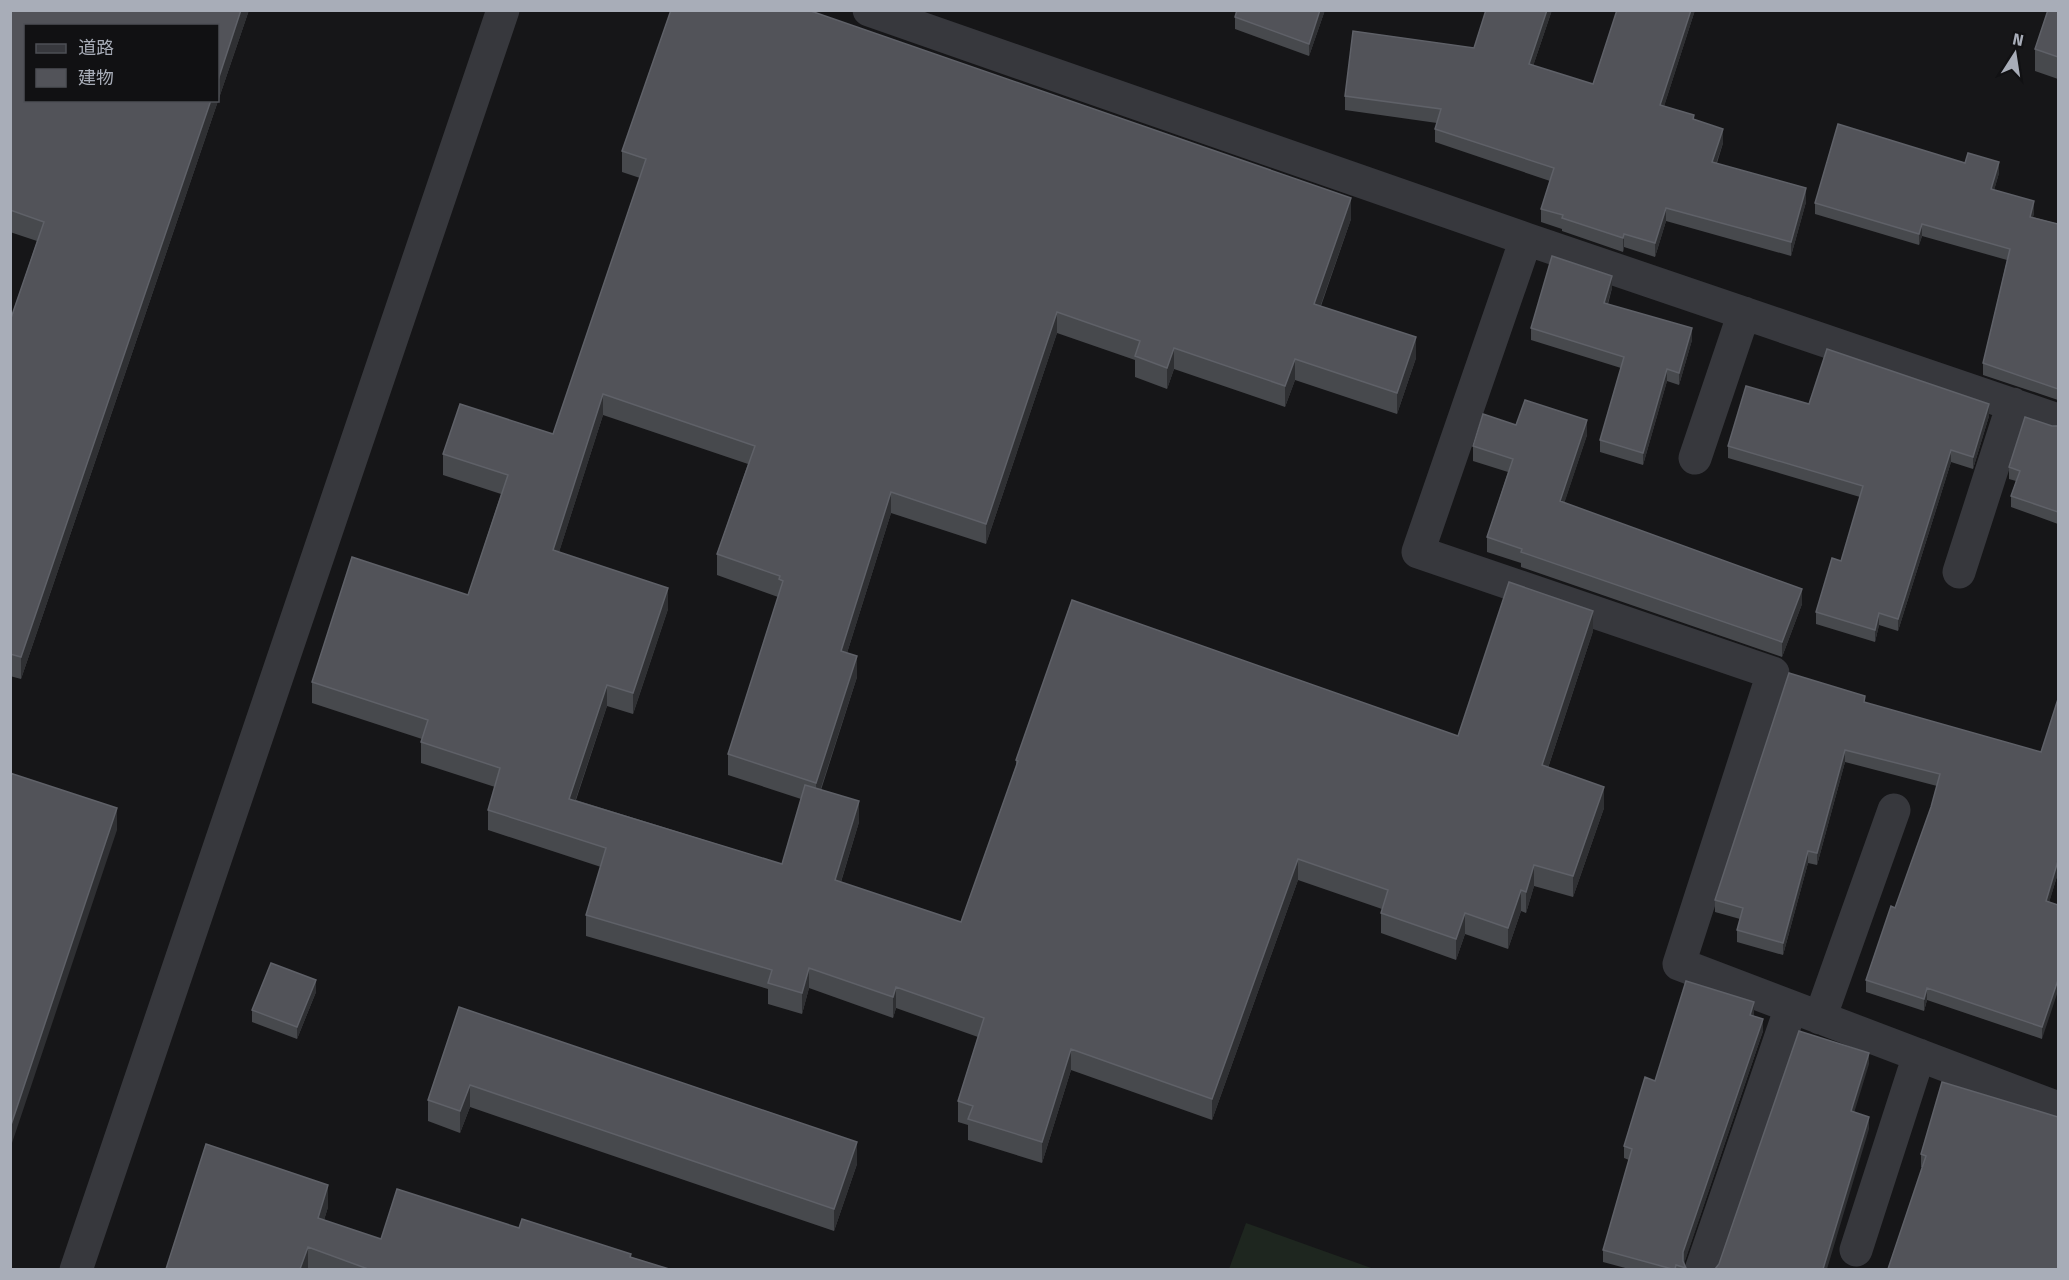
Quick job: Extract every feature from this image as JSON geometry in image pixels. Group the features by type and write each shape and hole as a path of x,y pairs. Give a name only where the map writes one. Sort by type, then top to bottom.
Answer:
{"street":[{"path":"76,1269 502,10"},
{"path":"869,10 1526,239 2058,420"},
{"path":"1526,239 1418,552 1773,673 1679,964 2058,1108"},
{"path":"1695,458 1744,313"},
{"path":"1959,572 2013,404"},
{"path":"1701,1269 1806,1012 1894,810"},
{"path":"1857,1250 1919,1055"}],"shaded area":[{"path":"1246,1223 1374,1269 1229,1269"}],"building":[{"path":"10,10 241,10 219,77 219,24 24,24 24,102 210,102 21,657 10,654 10,321 44,222 10,210"},
{"path":"671,10 808,10 1351,198 1314,304 1416,337 1397,393 1295,359 1285,386 1174,348 1167,368 1135,356 1140,341 1057,312 986,524 891,492 841,651 857,656 816,783 728,754 783,581 779,579 780,576 717,554 755,446 603,394 553,550 668,588 633,693 607,685 569,799 782,864 805,785 859,801 835,880 961,922 1072,600 1458,736 1509,582 1593,611 1542,765 1604,787 1573,876 1534,865 1526,892 1521,890 1508,928 1465,913 1456,939 1381,913 1388,890 1298,859 1212,1099 1071,1049 1042,1142 968,1119 973,1106 958,1101 984,1018 896,987 893,997 809,968 802,993 768,983 772,970 586,915 606,848 488,810 500,768 421,742 428,720 312,682 352,557 468,595 508,475 443,454 460,404 553,434 646,159 622,151"},
{"path":"1237,10 1320,10 1309,44 1235,17"},
{"path":"1486,10 1547,10 1529,64 1593,84 1617,10 1691,10 1660,105 1694,115 1693,119 1723,129 1712,162 1806,188 1791,242 1666,208 1655,243 1624,234 1623,238 1541,209 1554,168 1435,129 1441,109 1345,96 1353,31 1474,48"},
{"path":"2048,10 2058,10 2058,57 2035,49"},
{"path":"1838,124 1965,163 1968,153 1999,162 1991,189 2034,201 2030,217 2058,224 2058,389 1983,363 2010,249 1922,224 1919,234 1815,203"},
{"path":"1552,256 1612,276 1604,303 1692,328 1679,373 1667,369 1643,453 1600,440 1624,357 1531,328"},
{"path":"1827,349 1989,404 1973,457 1951,450 1898,619 1879,613 1875,630 1816,612 1832,558 1841,561 1863,486 1728,446 1746,386 1809,404"},
{"path":"1525,400 1587,420 1560,501 1802,589 1782,642 1521,552 1522,549 1487,537 1513,459 1473,446 1483,414 1516,425"},
{"path":"2025,417 2058,426 2058,512 2011,496 2020,471 2009,467"},
{"path":"1789,673 1865,696 1864,702 2041,752 2058,699 2058,861 2046,901 2058,905 2058,980 2042,1027 1927,988 1924,999 1866,980 1891,906 1895,908 1931,807 1940,774 1845,750 1817,853 1808,851 1783,943 1737,930 1743,908 1715,900"},
{"path":"10,773 117,808 10,1128"},
{"path":"271,963 316,980 297,1027 252,1010"},
{"path":"1686,981 1754,1002 1750,1015 1763,1019 1683,1252 1686,1268 1676,1265 1675,1269 1672,1269 1603,1250 1632,1149 1624,1146 1645,1077 1655,1081"},
{"path":"459,1007 857,1142 834,1209 470,1085 460,1111 428,1100"},
{"path":"1799,1031 1869,1053 1851,1111 1869,1117 1823,1269 1715,1269 1719,1264"},
{"path":"1942,1082 2058,1117 2058,1269 1888,1269 1926,1156 1921,1154"},
{"path":"206,1144 328,1185 318,1218 381,1239 397,1189 519,1228 522,1219 631,1254 630,1257 669,1269 368,1269 308,1247 300,1269 166,1269"}]}
